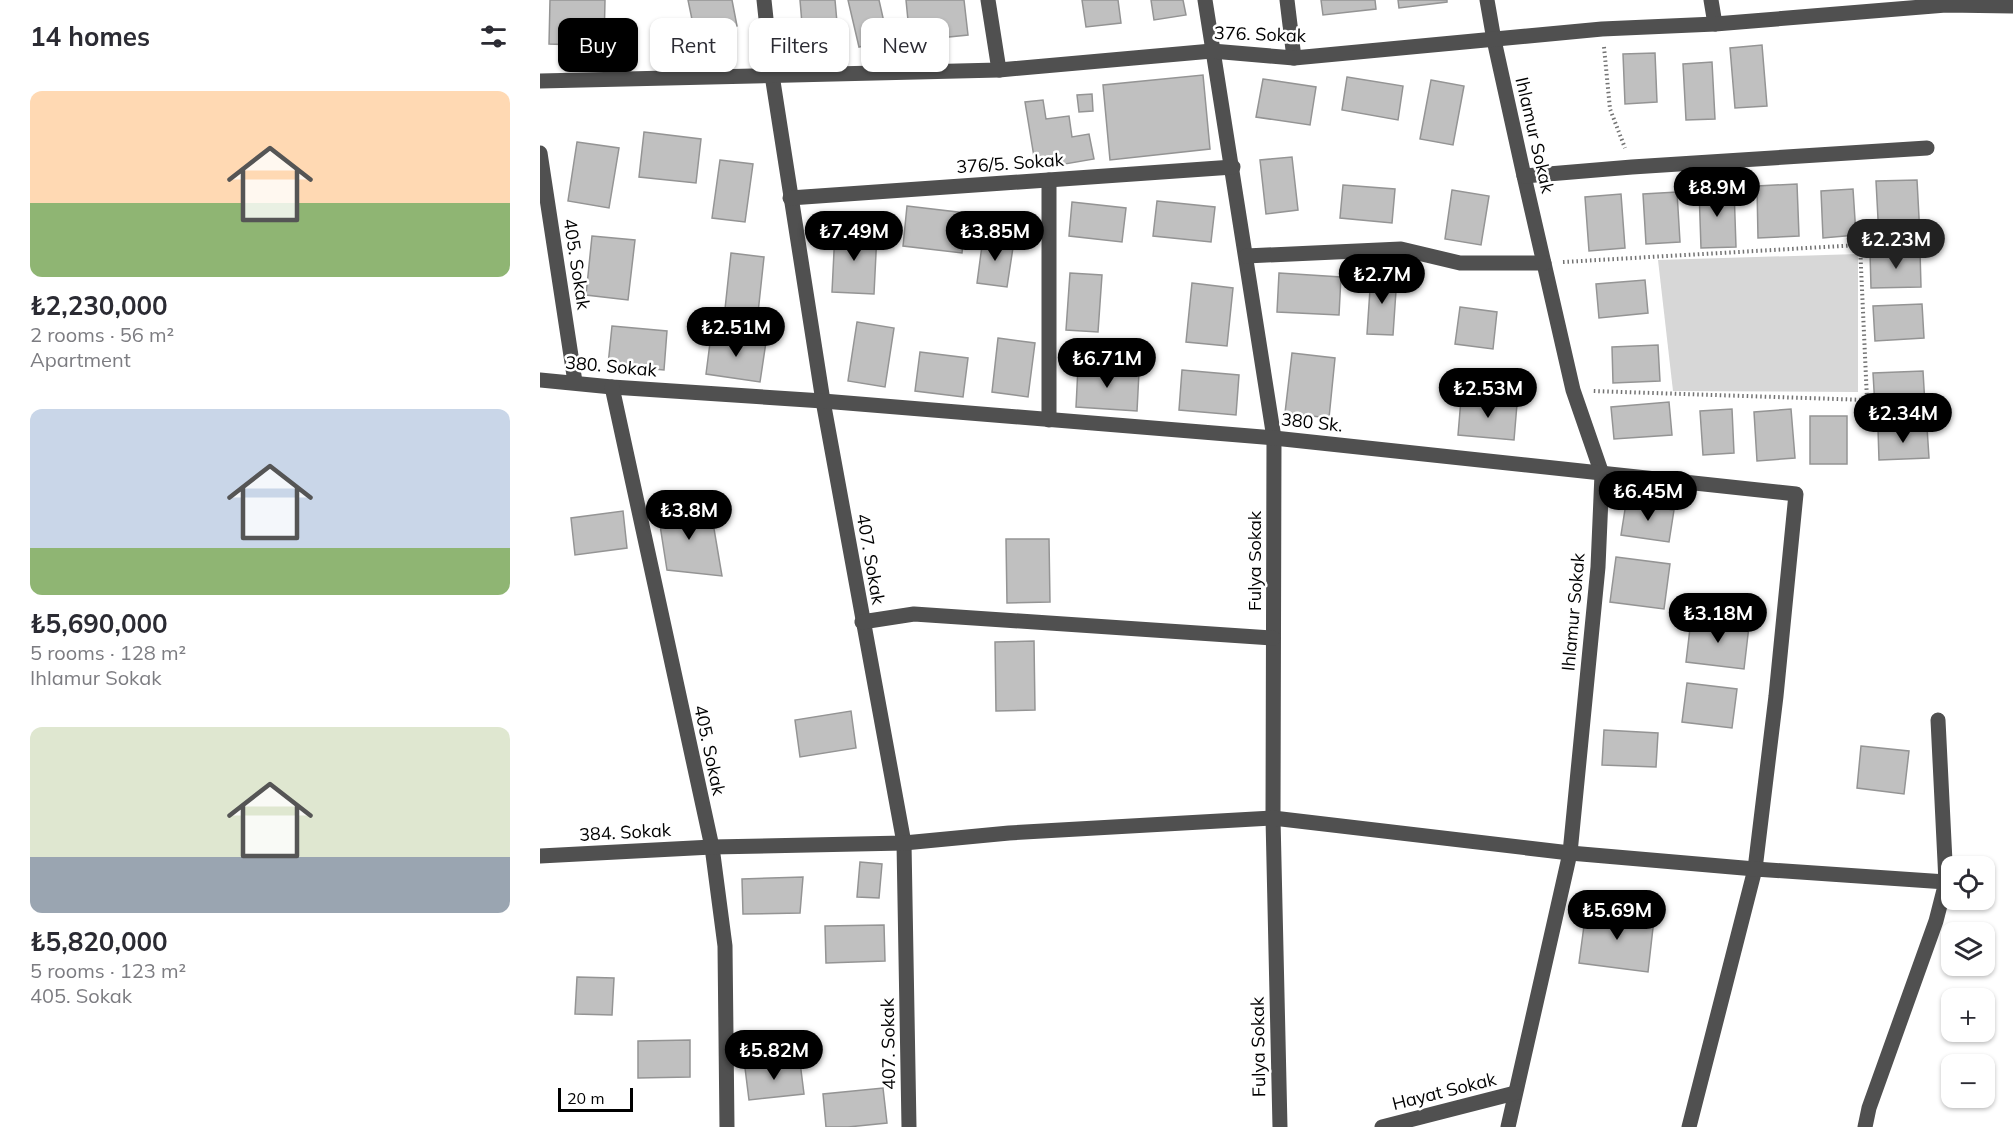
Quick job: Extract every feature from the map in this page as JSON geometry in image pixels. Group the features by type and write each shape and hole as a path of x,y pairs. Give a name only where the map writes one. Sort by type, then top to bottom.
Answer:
{"street":[{"name":"407. Sokak","path":"764,0 772,75 790,198 823,401 904,843 909,1127"},
{"path":"988,0 999,70"},
{"name":"Fulya Sokak","path":"1205,0 1274,438 1273,818 1280,1127"},
{"path":"1287,0 1294,58"},
{"name":"Ihlamur Sokak","path":"1487,0 1573,390 1602,474 1598,567 1569,853 1508,1127"},
{"path":"1711,0 1715,24"},
{"name":"376. Sokak","path":"540,81 999,70 1212,51 1294,58 1602,29 1715,24 1946,2 2013,6"},
{"path":"1524,176 1928,148"},
{"name":"405. Sokak","path":"540,153 574,382"},
{"name":"376/5. Sokak","path":"790,198 1233,167"},
{"path":"1049,180 1049,420"},
{"path":"1246,256 1401,249 1460,263 1545,263"},
{"name":"380. Sokak","path":"540,380 823,401"},
{"name":"405. Sokak","path":"612,387 712,847 725,946 727,1127"},
{"name":"380 Sk.","path":"823,401 1274,438 1796,494 1776,696 1755,869"},
{"path":"862,622 914,614 1273,638"},
{"path":"1938,720 1945,856"},
{"name":"384. Sokak","path":"540,856 712,847 904,843 1009,833 1273,818 1569,853 1941,882"},
{"path":"1689,1127 1755,869"},
{"path":"1865,1127 1869,1108 1941,902"},
{"name":"Hayat Sokak","path":"1382,1127 1515,1093"}],"path":[{"path":"1602,29 1610,109 1632,167"},
{"path":"1545,263 1860,245 1867,400 1573,390"}],"shaded area":[{"path":"1858,254 1858,392 1673,391 1658,260"}],"building":[{"path":"550,0 605,0 605,18 558,18 558,44 549,44"},
{"path":"688,0 732,0 735,18 692,18"},
{"path":"800,0 835,0 837,18 802,18"},
{"path":"848,0 879,0 883,18 861,18 861,47 859,47"},
{"path":"906,0 964,0 968,35 949,37 949,18 908,18"},
{"path":"1082,0 1118,0 1121,23 1086,27"},
{"path":"1151,0 1183,0 1186,15 1154,20"},
{"path":"1321,0 1375,0 1376,9 1323,15"},
{"path":"1398,0 1447,0 1447,2 1399,8"},
{"path":"1762,45 1767,106 1735,108 1730,48"},
{"path":"1655,53 1657,102 1625,104 1623,54"},
{"path":"1712,62 1715,119 1686,120 1683,64"},
{"path":"1203,75 1210,149 1110,160 1103,85"},
{"path":"1347,77 1403,86 1398,120 1342,110"},
{"path":"1263,79 1316,87 1310,125 1256,117"},
{"path":"1431,80 1464,86 1453,145 1420,139"},
{"path":"1092,94 1093,111 1079,112 1077,95"},
{"path":"1043,100 1046,119 1069,116 1072,137 1089,134 1094,159 1036,169 1025,102"},
{"path":"644,132 701,139 696,183 639,177"},
{"path":"577,142 619,148 609,208 568,201"},
{"path":"1292,157 1298,210 1266,214 1260,160"},
{"path":"720,160 753,164 745,222 712,218"},
{"path":"1917,180 1920,236 1879,238 1876,181"},
{"path":"1797,184 1799,236 1758,238 1757,186"},
{"path":"1343,185 1395,189 1392,223 1340,218"},
{"path":"1734,188 1736,247 1701,248 1699,189"},
{"path":"1853,189 1856,235 1823,238 1821,191"},
{"path":"1452,190 1489,196 1481,245 1445,239"},
{"path":"1677,192 1680,242 1646,244 1643,194"},
{"path":"1621,194 1625,248 1589,251 1585,197"},
{"path":"1157,201 1215,207 1211,242 1153,236"},
{"path":"1072,202 1126,208 1122,242 1069,236"},
{"path":"907,206 966,213 962,253 903,246"},
{"path":"835,231 877,233 874,294 832,292"},
{"path":"592,236 635,240 628,300 586,295"},
{"path":"983,238 1014,241 1007,287 977,283"},
{"path":"1920,251 1921,287 1871,288 1870,252"},
{"path":"731,253 764,257 758,313 725,309"},
{"path":"1070,273 1102,275 1098,332 1066,330"},
{"path":"1279,273 1341,277 1339,315 1277,312"},
{"path":"1371,274 1397,276 1393,335 1367,334"},
{"path":"1645,280 1648,313 1599,318 1596,284"},
{"path":"1192,283 1233,288 1227,346 1186,342"},
{"path":"1922,304 1924,338 1875,341 1873,306"},
{"path":"1460,307 1497,312 1493,349 1455,344"},
{"path":"857,322 894,328 885,387 848,381"},
{"path":"612,326 667,331 664,370 608,365"},
{"path":"711,335 766,342 760,382 706,374"},
{"path":"998,338 1035,343 1028,397 992,392"},
{"path":"1658,345 1660,381 1613,383 1612,347"},
{"path":"920,352 968,358 963,397 915,391"},
{"path":"1292,353 1335,358 1329,418 1285,413"},
{"path":"1078,367 1139,372 1137,411 1076,407"},
{"path":"1182,370 1239,375 1236,415 1179,410"},
{"path":"1923,371 1925,405 1875,407 1873,373"},
{"path":"1461,399 1517,404 1514,440 1458,435"},
{"path":"1669,402 1672,435 1614,439 1611,407"},
{"path":"1732,409 1734,453 1703,455 1700,411"},
{"path":"1791,409 1795,458 1757,461 1754,412"},
{"path":"1810,416 1847,416 1847,464 1810,464"},
{"path":"1927,427 1929,458 1879,460 1878,429"},
{"path":"1626,503 1674,510 1669,542 1621,535"},
{"path":"657,506 711,511 722,576 667,570"},
{"path":"623,511 627,548 575,555 571,518"},
{"path":"1006,539 1049,539 1050,602 1007,603"},
{"path":"1616,557 1670,564 1664,609 1610,602"},
{"path":"1691,620 1749,626 1744,669 1686,662"},
{"path":"1034,641 1035,710 996,711 995,642"},
{"path":"1687,683 1737,689 1732,728 1682,722"},
{"path":"851,711 856,748 800,757 795,720"},
{"path":"1604,730 1658,733 1656,767 1602,765"},
{"path":"1861,746 1909,751 1904,794 1857,788"},
{"path":"860,862 882,864 879,898 857,897"},
{"path":"803,877 800,913 743,914 742,879"},
{"path":"1586,911 1654,919 1648,972 1579,963"},
{"path":"884,925 885,961 826,963 825,926"},
{"path":"577,977 614,978 612,1015 575,1014"},
{"path":"690,1040 690,1077 638,1078 638,1041"},
{"path":"800,1062 804,1094 749,1100 745,1068"},
{"path":"883,1088 887,1123 826,1127 823,1094"}]}
